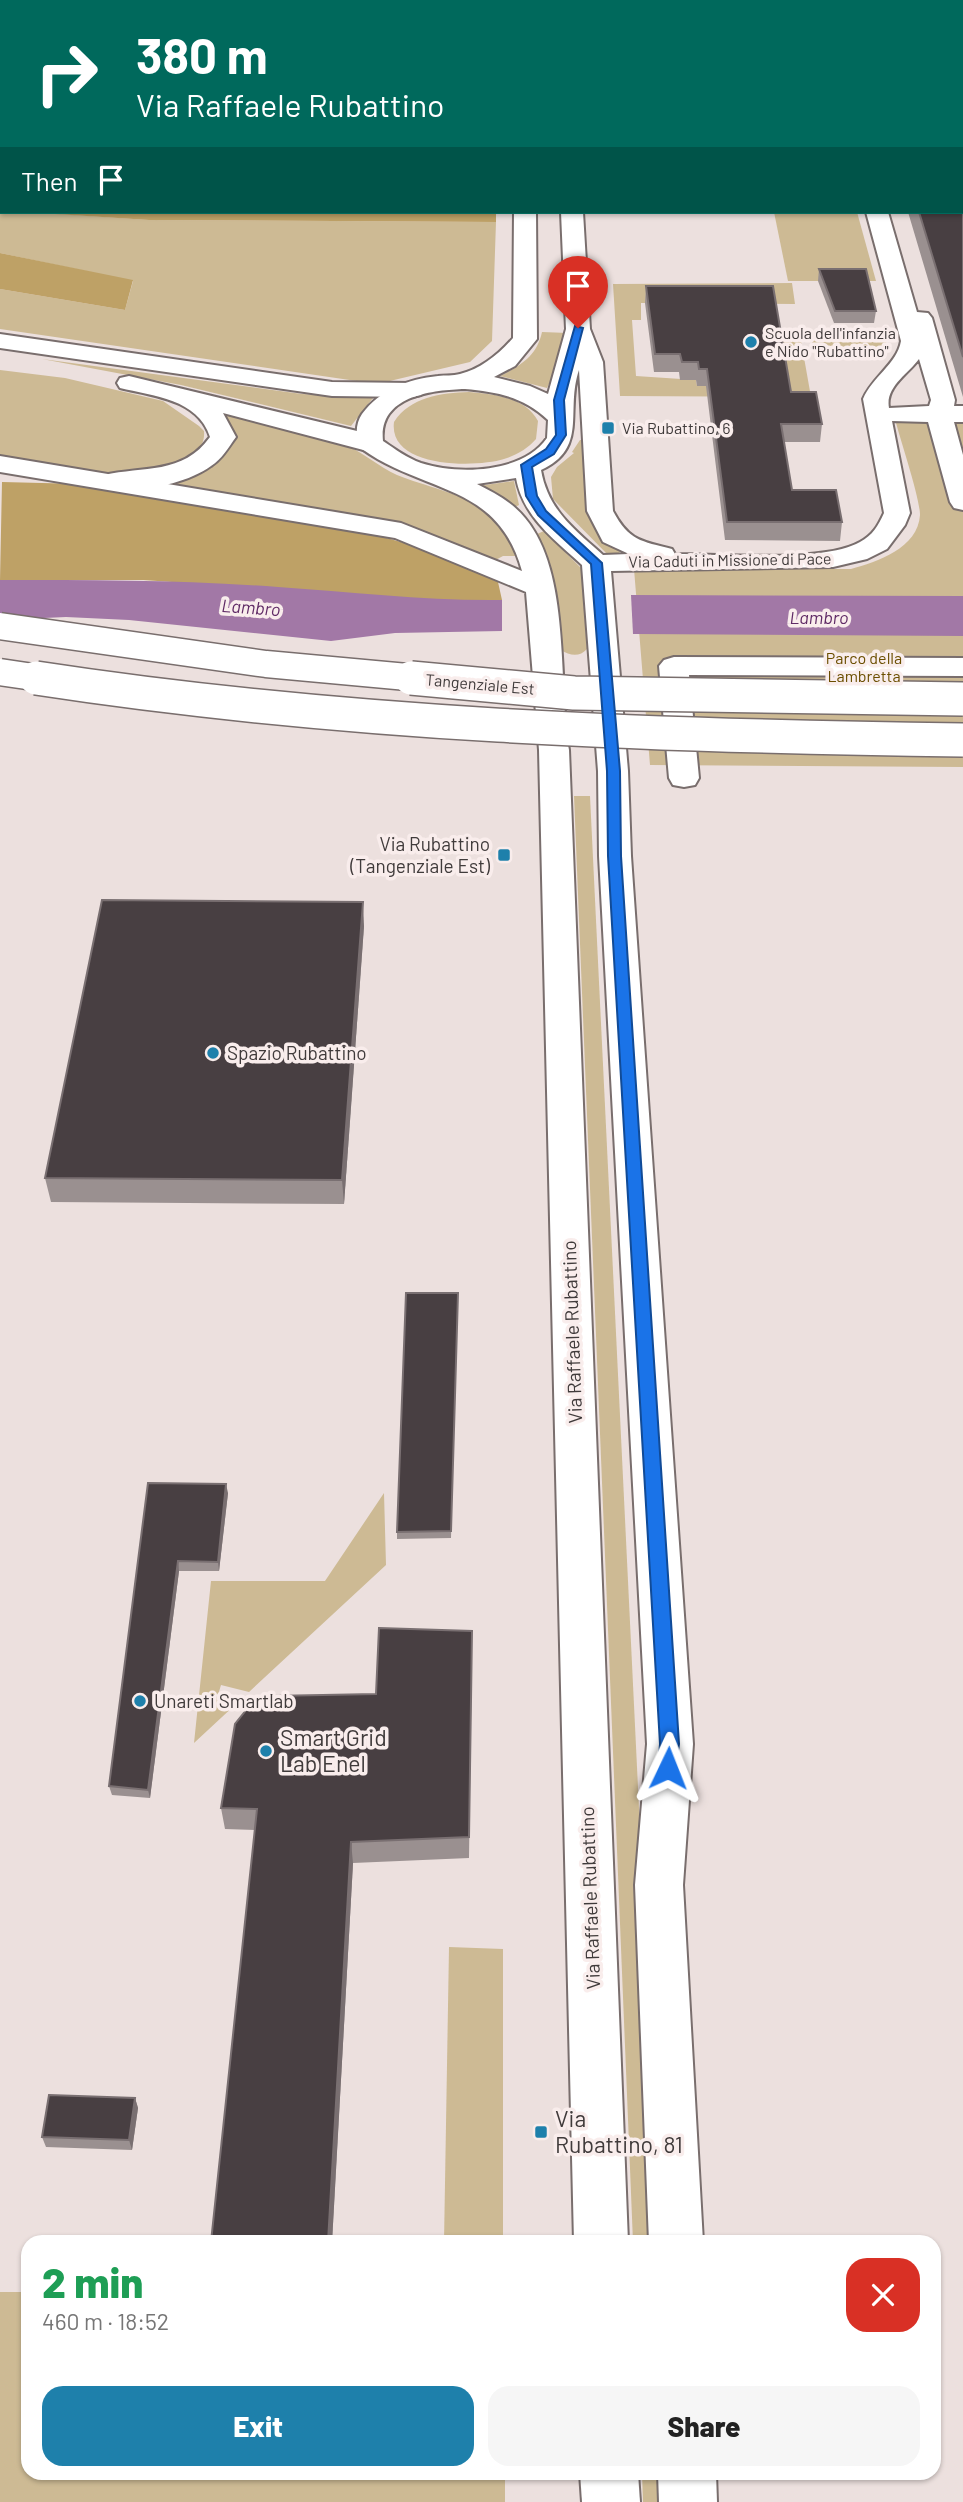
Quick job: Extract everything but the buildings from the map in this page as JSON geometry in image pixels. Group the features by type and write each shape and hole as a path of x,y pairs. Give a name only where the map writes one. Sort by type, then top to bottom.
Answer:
{"main road":[{"path":"464,382 506,360 525,339 525,214"},
{"name":"Via Raffaele Rubattino","path":"434,474 483,476 527,465 555,446 562,429 559,417 561,389 572,360 578,328 572,214"},
{"name":"Via Caduti in Missione di Pace","path":"597,563 820,561 848,557 868,550 883,540 892,528 897,513 875,399 882,381 908,360 913,341 878,214"},
{"path":"915,299 943,400 951,414 963,502"},
{"name":"Via Raffaele Rubattino","path":"578,328 592,362 600,511 605,524 613,536 634,547 695,561"},
{"path":"0,341 307,386 412,390 464,382 498,384 544,401 559,417"},
{"path":"0,356 45,368"},
{"path":"0,363 45,368"},
{"name":"Via Raffaele Rubattino","path":"45,368 114,379 348,436 371,444 398,463 434,474 495,506 517,524 530,553 548,650 554,750 601,2235"},
{"path":"371,444 369,425 374,414 392,399 412,390"},
{"path":"113,481 177,474 215,451 223,437 219,423 207,410 187,397"},
{"path":"894,414 951,414"},
{"path":"0,464 401,531 538,587"},
{"path":"527,465 531,496 542,513 597,563 614,771 615,856 670,1744 659,1885 676,2235"},
{"name":"Tangenziale Est","path":"0,626 266,664 574,693 963,699"},
{"path":"684,778 674,666 963,667"},
{"path":"0,672 178,700 454,726 963,740"},
{"path":"610,2480 611,2502"},
{"path":"687,2480 688,2502"}],"green space":[{"path":"0,214 60,214 149,220 496,222 492,341 470,362 377,384 0,329 0,289 125,310 133,281 0,253"},
{"path":"774,214 858,214 876,281 788,281"},
{"path":"792,283 795,304 641,303 641,320 632,320 636,376 696,380 697,386 761,334 800,335 811,397 620,396 613,284"},
{"path":"542,332 568,333 561,359 547,388 500,376 532,354"},
{"path":"810,334 887,334 886,347 813,347"},
{"path":"42,359 302,394 373,398 351,426 181,385"},
{"path":"0,370 65,378 163,401 204,431 203,442 197,451 178,464 131,473 100,472 0,456"},
{"path":"469,392 508,398 525,407 538,421 536,439 522,451 504,459 455,463 419,456 405,448 396,437 394,422 417,402 437,395"},
{"name":"Parco della Lambretta","path":"963,408 963,767 650,765 634,569 851,569 884,558 904,545 912,536 918,527 920,515 895,419"},
{"path":"222,415 332,440 353,448 397,475 468,500 498,521 509,537 515,556 503,556 490,563 462,549 156,485 198,471"},
{"path":"580,440 585,440 591,520 599,531 624,549 619,553 635,560 609,556 553,499 551,477 557,467 574,453 572,452"},
{"path":"514,481 519,505 515,507 478,486"},
{"path":"544,531 581,568 587,649 578,654 561,650 548,564 537,534"},
{"path":"574,796 590,796 660,2235 633,2235"},
{"path":"384,1493 386,1565 249,1692 221,1685 218,1695 236,1704 194,1743 211,1581 325,1581"},
{"path":"449,1947 503,1949 503,2235 444,2235"},
{"path":"0,2292 21,2292 21,2480 505,2480 505,2502 0,2502"},
{"path":"642,2480 671,2480 673,2502 643,2502"}],"shaded area":[{"path":"55,214 496,214 496,222 149,220"},
{"path":"0,253 133,280 125,310 0,289"},
{"path":"2,482 82,484 383,537 415,546 498,582 502,600 451,601 143,580 0,580"}],"water":[{"name":"Lambro","path":"0,580 209,583 418,598 502,600 502,631 395,633 331,641 129,620 66,617 0,620"},
{"name":"Lambro","path":"631,595 963,596 963,636 633,634"}],"place":[{"name":"Scuola dell'infanzia e Nido \"Rubattino\"","path":"751,342"},
{"name":"Via Rubattino, 6","path":"608,428"},
{"name":"Via Rubattino (Tangenziale Est)","path":"504,855"},
{"name":"Spazio Rubattino","path":"213,1053"},
{"name":"Unareti Smartlab","path":"140,1701"},
{"name":"Smart Grid Lab Enel","path":"266,1751"},
{"name":"Via Rubattino, 81","path":"541,2132"}],"route":[{"path":"578,328 576,346 559,400 561,435 550,452 527,465 531,496 542,513 597,563 614,771 615,856 670,1744 668,1768"}]}
